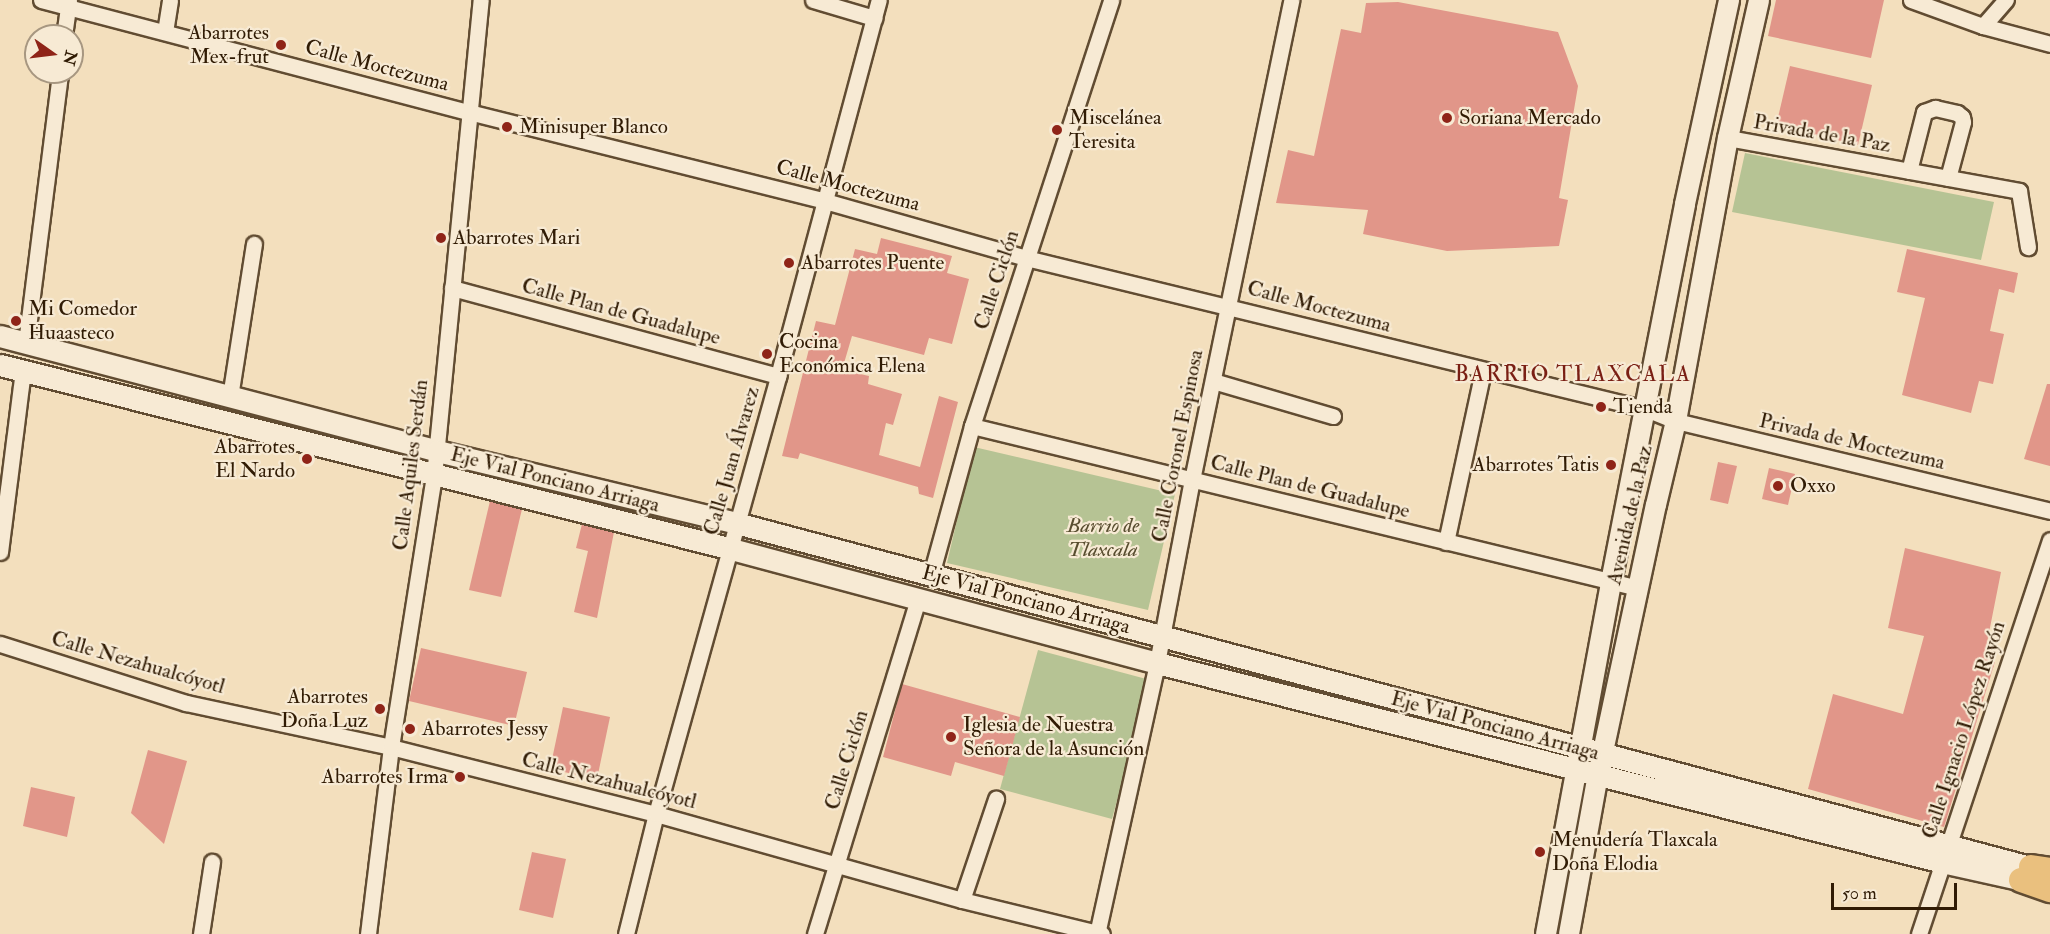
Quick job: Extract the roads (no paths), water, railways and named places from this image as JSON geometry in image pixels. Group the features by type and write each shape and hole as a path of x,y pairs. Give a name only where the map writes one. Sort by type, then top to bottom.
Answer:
{"main road":[{"name":"Eje Vial Ponciano Arriaga","path":"0,336 436,451 736,524 931,575 1162,637 1601,765 1945,855 2038,872"},
{"name":"Eje Vial Ponciano Arriaga","path":"0,365 434,476 729,548 1157,663 1579,759"},
{"path":"2038,872 2050,888"}],"street":[{"name":"Calle Moctezuma","path":"41,0 68,3 165,32 469,112 825,201 1026,258 1228,305 1483,371 1646,409"},
{"path":"165,32 170,0"},
{"name":"Calle Aquiles Serdán","path":"368,934 391,747 434,476 481,0"},
{"path":"813,0 874,18"},
{"name":"Calle Juan Álvarez","path":"626,934 656,814 778,376 879,0"},
{"name":"Calle Ciclón","path":"931,575 972,426 1111,0"},
{"name":"Calle Coronel Espinosa","path":"1099,934 1157,663 1191,480 1291,0"},
{"name":"Avenida de la Paz","path":"1546,934 1627,500 1685,204 1729,0"},
{"name":"Avenida de la Paz","path":"1569,934 1601,765 1656,505 1676,422 1728,138 1759,0"},
{"path":"1911,0 1983,26 2050,44"},
{"path":"1983,26 2006,0"},
{"path":"65,24 68,3"},
{"path":"26,343 58,84"},
{"name":"Privada de la Paz","path":"1909,171 1924,112 1935,108 1956,113 1962,117 1964,122 1948,178"},
{"name":"Privada de la Paz","path":"1728,138 2019,191 2028,247"},
{"path":"230,397 254,244"},
{"name":"Calle Plan de Guadalupe","path":"452,288 778,376"},
{"path":"0,552 23,371"},
{"path":"1446,542 1483,371"},
{"path":"1213,381 1333,416"},
{"name":"Privada de Moctezuma","path":"1646,409 1676,422 2050,511"},
{"name":"Calle Plan de Guadalupe","path":"972,426 1638,588"},
{"path":"1627,500 1656,505"},
{"name":"Calle Ignacio López Rayón","path":"1919,934 2050,540"},
{"name":"Calle Ciclón","path":"815,934 918,599"},
{"name":"Calle Nezahualcóyotl","path":"0,644 186,703 391,747 656,814 962,900 1099,934"},
{"path":"962,900 996,798"},
{"path":"201,934 212,862"}],"place":[{"name":"Abarrotes Mex-frut","path":"281,45"},
{"name":"Soriana Mercado","path":"1447,118"},
{"name":"Minisuper Blanco","path":"507,127"},
{"name":"Miscelánea Teresita","path":"1057,130"},
{"name":"Abarrotes Mari","path":"441,238"},
{"name":"Abarrotes Puente","path":"789,263"},
{"name":"Mi Comedor Huaasteco","path":"16,321"},
{"name":"Cocina Económica Elena","path":"767,354"},
{"name":"Tienda","path":"1601,407"},
{"name":"Abarrotes El Nardo","path":"307,459"},
{"name":"Abarrotes Tatis","path":"1611,465"},
{"name":"Oxxo","path":"1778,486"},
{"name":"Abarrotes Doña Luz","path":"380,709"},
{"name":"Abarrotes Jessy","path":"410,729"},
{"name":"Iglesia de Nuestra Señora de la Asunción","path":"951,737"},
{"name":"Abarrotes Irma","path":"460,777"},
{"name":"Menudería Tlaxcala Doña Elodia","path":"1540,852"}],"district":[{"name":"BARRIO TLAXCALA","path":"1573,375"}],"park label":[{"name":"Barrio de Tlaxcala","path":"1103,538"}]}
